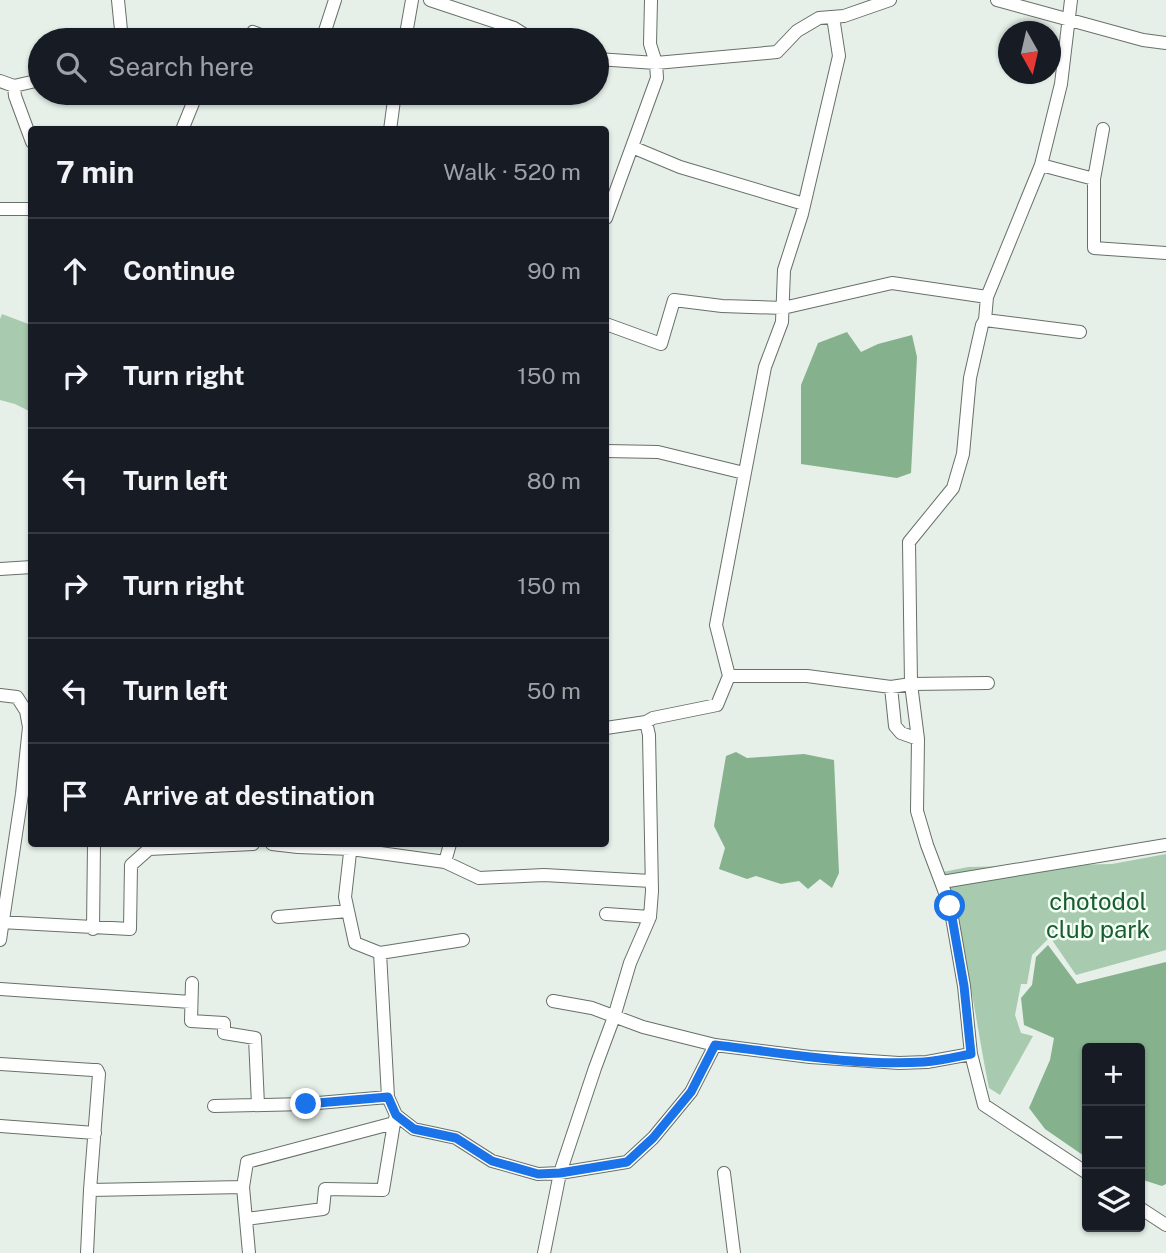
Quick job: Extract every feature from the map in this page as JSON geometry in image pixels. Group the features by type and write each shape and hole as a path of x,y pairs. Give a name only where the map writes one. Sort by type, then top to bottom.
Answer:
{"street":[{"path":"118,0 121,28"},
{"path":"326,28 335,0"},
{"path":"407,28 412,0"},
{"path":"430,0 514,28"},
{"path":"609,210 657,78 650,44 651,0"},
{"path":"609,60 656,63 777,51 797,31 819,18 844,16 890,0"},
{"path":"997,0 1143,40 1166,43"},
{"path":"1072,0 1061,84 1041,165 986,297 985,320 971,378 963,454 953,488 909,542 911,684 918,738 917,810 950,906 962,972 971,1054 984,1105 1082,1170"},
{"path":"609,728 646,722 653,718 717,705 729,676 716,625 765,367 782,322 784,270 804,204 839,56 833,17"},
{"path":"0,81 14,86 28,83"},
{"path":"14,86 28,131"},
{"path":"184,126 192,105"},
{"path":"391,126 393,105"},
{"path":"1102,129 1094,179 1094,248 1166,253"},
{"path":"632,147 680,167 804,204"},
{"path":"1041,165 1094,179"},
{"path":"0,209 28,209"},
{"path":"609,325 660,344 674,300 722,306 783,308 892,283 986,297"},
{"path":"985,320 1080,332"},
{"path":"609,451 658,452 744,473"},
{"path":"0,569 28,567"},
{"path":"729,676 807,676 891,687 911,684 988,683"},
{"path":"891,687 895,726 901,733 918,738"},
{"path":"0,695 17,697 26,711 28,722"},
{"path":"544,1253 560,1173 630,963 650,917 649,735 646,722"},
{"path":"0,940 1,923 27,794 28,760"},
{"path":"942,882 1166,845"},
{"path":"93,929 94,847"},
{"path":"1,923 130,929 131,865 149,849 191,847"},
{"path":"351,847 345,897 355,943 380,953 463,940"},
{"path":"357,847 445,862 478,878 544,875 650,881"},
{"path":"445,862 449,847"},
{"path":"278,917 348,911"},
{"path":"606,915 650,917"},
{"path":"246,1219 323,1209 325,1189 383,1190 395,1119 388,1097 380,953"},
{"path":"192,983 191,1021 224,1023 224,1033 256,1038 258,1105"},
{"path":"0,989 191,1002"},
{"path":"553,1001 592,1009 643,1027 715,1045 810,1057 899,1063 927,1062 971,1054"},
{"path":"249,1253 243,1186 247,1162 395,1119 414,1129 456,1138 492,1161 538,1174 627,1162 653,1138 691,1092 715,1045"},
{"path":"0,1064 97,1070 99,1074 89,1190 87,1253"},
{"path":"214,1106 388,1097"},
{"path":"0,1126 95,1133"},
{"path":"724,1173 734,1253"},
{"path":"89,1190 243,1186"},
{"path":"1145,1211 1166,1225"}],"green space":[{"path":"2,314 28,324 28,410 0,400"},
{"name":"chotodol club park","path":"1166,854 1166,950 1076,975 1050,937 1032,955 1027,984 1021,984 1015,1015 1021,1033 1033,1036 1000,1095 989,1088 957,925 938,873 968,867 1112,864"}],"shaded area":[{"path":"847,332 861,352 878,344 912,335 917,357 911,473 897,478 801,464 801,385 818,343"},
{"path":"736,752 747,758 804,754 834,760 839,873 832,888 820,879 808,889 799,881 781,884 756,876 747,879 719,869 725,848 714,826 726,756"},
{"path":"1048,945 1077,984 1166,962 1166,1184 1162,1186 1145,1181 1145,1043 1082,1043 1082,1155 1045,1129 1029,1108 1050,1060 1054,1038 1024,1025 1021,998 1032,985 1036,957"}],"route":[{"path":"306,1104 388,1097 396,1115 414,1129 456,1138 492,1161 538,1174 627,1162 653,1138 691,1092 715,1045 810,1057 899,1063 927,1062 971,1054 964,986 950,906"}]}
